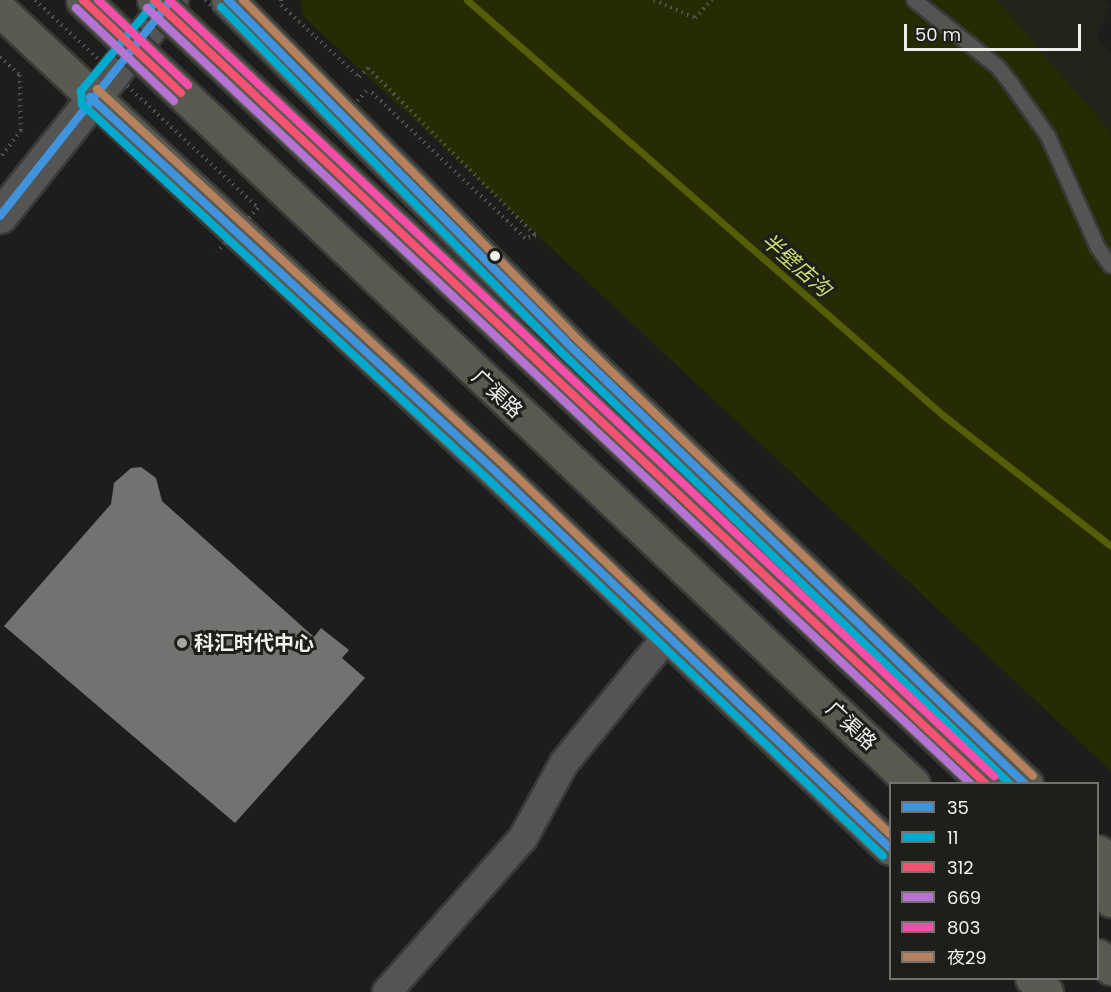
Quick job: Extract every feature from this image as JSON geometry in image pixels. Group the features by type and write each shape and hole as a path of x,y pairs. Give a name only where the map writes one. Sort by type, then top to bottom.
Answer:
{"highway":[{"name":"广渠路","path":"83,0 912,782"},
{"path":"154,0 986,782"},
{"path":"1099,889 1111,900"},
{"path":"1099,957 1111,968"}],"main road":[{"path":"228,0 566,342 1025,782"},
{"path":"0,10 90,98 497,473 666,638 889,846"},
{"path":"1099,853 1111,865"},
{"path":"1034,980 1047,992"}],"street":[{"path":"0,216 90,98 171,0"},
{"path":"387,992 524,838 564,763 666,638"}],"lane":[{"path":"914,0 998,67 1012,85 1048,136 1098,248 1111,266"}],"path":[{"path":"34,0 258,208 217,252"},
{"path":"205,0 337,123 368,89 525,238 536,236 368,69 359,77 281,5 281,0"},
{"path":"654,0 695,18 712,0"},
{"path":"0,57 20,75 21,130 0,158"}],"shaded area":[{"path":"997,0 1105,0 1110,6 1096,36 1111,54 1111,132"}],"green space":[{"path":"300,0 997,0 1111,132 1111,771 303,16"}],"building":[{"name":"科汇时代中心","path":"141,467 156,478 162,501 314,637 321,628 349,650 342,658 365,678 235,823 4,626 111,504 114,483 131,468"}],"waterway":[{"name":"半壁店沟","path":"467,0 944,416 1111,546"}],"transit line":[{"name":"312","path":"83,0 181,93"},
{"name":"803","path":"98,0 188,85"},
{"name":"312","path":"154,0 984,782"},
{"name":"11","path":"157,0 81,91 82,104 490,481 883,856"},
{"name":"803","path":"169,0 994,776"},
{"name":"35","path":"0,216 171,0"},
{"name":"35","path":"228,0 566,342 1023,782"},
{"name":"夜29","path":"243,0 573,335 1033,776"},
{"name":"11","path":"221,7 559,350 1008,782"},
{"name":"669","path":"76,8 174,101"},
{"name":"669","path":"147,8 969,782"},
{"name":"夜29","path":"97,89 504,465 889,833"},
{"name":"35","path":"90,97 497,473 889,847"}],"place":[{"name":"科汇时代中心","path":"182,643"}]}
